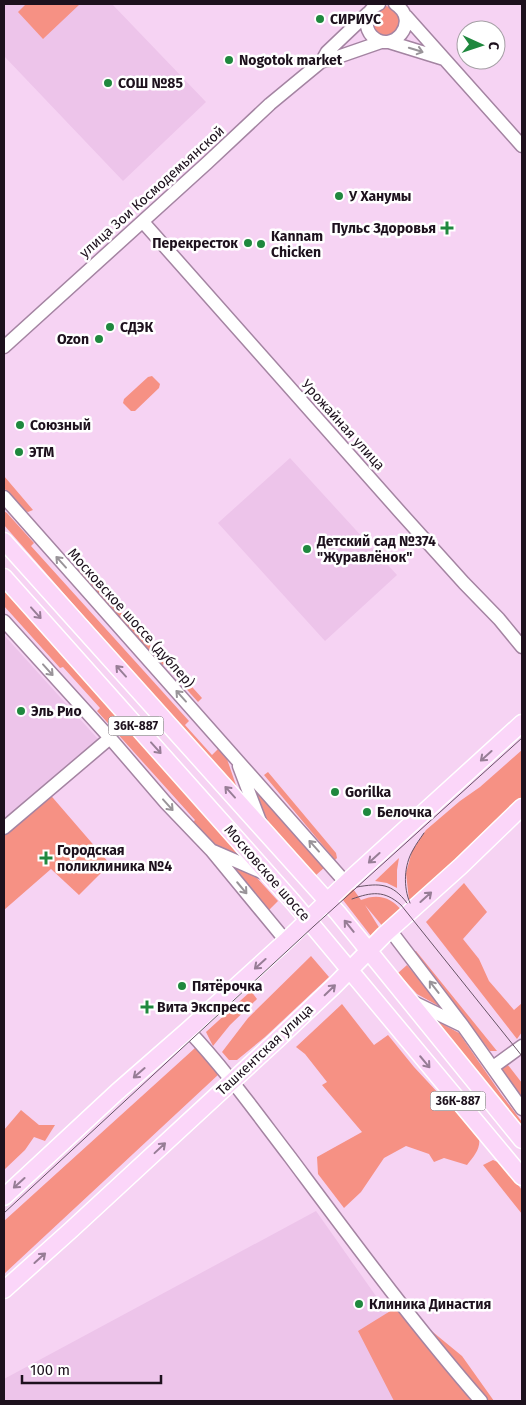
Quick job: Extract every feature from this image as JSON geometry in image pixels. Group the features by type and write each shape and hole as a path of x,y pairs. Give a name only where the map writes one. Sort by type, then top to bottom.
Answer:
{"main road":[{"name":"Московское шоссе","path":"4,541 328,901 522,1140"},
{"name":"Московское шоссе","path":"4,577 308,920 522,1177"},
{"path":"4,1198 117,1092 286,941 346,883 522,723"},
{"name":"Ташкентская улица","path":"4,1290 72,1230 231,1082 522,807"}],"street":[{"path":"374,7 366,23 373,37 444,59"},
{"name":"улица Зои Космодемьянской","path":"4,347 270,104 322,61 327,52 374,7"},
{"path":"385,42 396,39 402,34 406,25 400,8"},
{"path":"400,8 522,146"},
{"name":"улица Зои Космодемьянской","path":"322,61 385,42"},
{"name":"Урожайная улица","path":"143,222 400,512 464,583 499,618 522,647"},
{"name":"Московское шоссе (дублер)","path":"4,498 346,883"},
{"path":"4,506 17,512"},
{"path":"4,621 166,803 211,850 286,941"},
{"path":"4,828 110,738"},
{"name":"Московское шоссе (дублер)","path":"236,759 262,828"},
{"path":"211,850 269,875"},
{"path":"390,930 463,1026 522,1109"},
{"path":"409,1000 463,1026"},
{"path":"188,1030 284,1150 400,1305 481,1401"},
{"path":"493,1067 522,1046"}],"shaded area":[{"name":"СОШ №85","path":"4,4 112,4 206,102 123,181 4,56"},
{"path":"26,4 80,4 43,39 18,12"},
{"path":"386,6 395,10 402,22 392,37 380,37 372,28 372,16 380,7"},
{"path":"152,376 160,384 159,388 135,411 131,411 123,403 124,399 148,377"},
{"name":"Детский сад №374 \"Журавлёнок\"","path":"290,458 397,575 325,641 218,523"},
{"path":"4,476 33,510 25,511 4,488"},
{"path":"4,511 34,543 31,546 189,721 185,725 212,755 218,749 227,759 239,794 4,525"},
{"path":"81,568 165,662 168,660 202,698 198,702 164,664 161,666 77,571"},
{"path":"4,588 226,838 240,858 211,844 192,823 195,820 97,711 100,708 63,667 60,668 4,606"},
{"path":"4,635 107,749 4,838"},
{"path":"522,750 522,799 415,897 409,900 406,873 412,851 426,830 460,801 480,787"},
{"path":"268,772 336,853 337,858 335,860 264,775"},
{"path":"250,781 325,867 315,876 264,817"},
{"path":"47,791 110,864 79,895 51,869 4,910 4,829"},
{"path":"399,858 397,888 387,883 375,881"},
{"path":"227,863 257,878 278,901 269,910"},
{"path":"464,883 487,912 463,939 479,959 489,981 514,1010 522,1003 522,1032 517,1039 426,922"},
{"path":"351,886 361,900 373,897 384,898 394,902 402,911 384,928 365,905 380,929 371,936 343,900"},
{"path":"416,951 497,1051 490,1051 411,953"},
{"path":"311,956 329,977 265,1037 237,1060 229,1060 222,1052 248,1018"},
{"path":"407,965 444,1009 417,994 398,973"},
{"path":"251,991 257,999 230,1025 213,1046 206,1032"},
{"path":"342,1004 374,1045 388,1035 414,1067 479,1137 479,1145 476,1152 467,1165 444,1158 434,1162 429,1154 406,1146 384,1158 361,1192 344,1208 318,1174 317,1157 362,1132 322,1085 327,1082 305,1054 296,1047"},
{"path":"435,1020 459,1033 522,1122 522,1129"},
{"path":"195,1048 219,1074 4,1274 4,1221"},
{"path":"504,1060 522,1083 522,1097 502,1071"},
{"path":"21,1110 39,1125 55,1125 45,1141 34,1137 25,1150 4,1170 4,1130"},
{"path":"493,1160 500,1163 522,1190 522,1214 483,1165"},
{"path":"316,1211 450,1401 4,1401 4,1379"},
{"path":"400,1305 462,1356 494,1401 394,1401 358,1331"}],"tram line":[{"path":"4,1213 314,926 522,738"},
{"path":"410,903 406,890 406,869 410,856 424,833"},
{"path":"357,887 385,886 391,888 407,903"},
{"path":"352,899 378,894 389,897 401,905 522,1056"}],"place":[{"name":"СИРИУС","path":"320,19"},
{"name":"Nogotok market","path":"229,60"},
{"name":"СОШ №85","path":"108,83"},
{"name":"У Ханумы","path":"339,196"},
{"name":"Пульс Здоровья","path":"447,228"},
{"name":"Перекресток","path":"248,243"},
{"name":"Kannam Chicken","path":"261,244"},
{"name":"СДЭК","path":"110,327"},
{"name":"Ozon","path":"99,339"},
{"name":"Союзный","path":"20,425"},
{"name":"ЭТМ","path":"19,452"},
{"name":"Детский сад №374 \"Журавлёнок\"","path":"307,549"},
{"name":"Эль Рио","path":"21,711"},
{"name":"Gorilka","path":"335,792"},
{"name":"Белочка","path":"367,812"},
{"name":"Городская поликлиника №4","path":"46,858"},
{"name":"Пятёрочка","path":"182,986"},
{"name":"Вита Экспресс","path":"147,1007"},
{"name":"Клиника Династия","path":"359,1304"}]}
